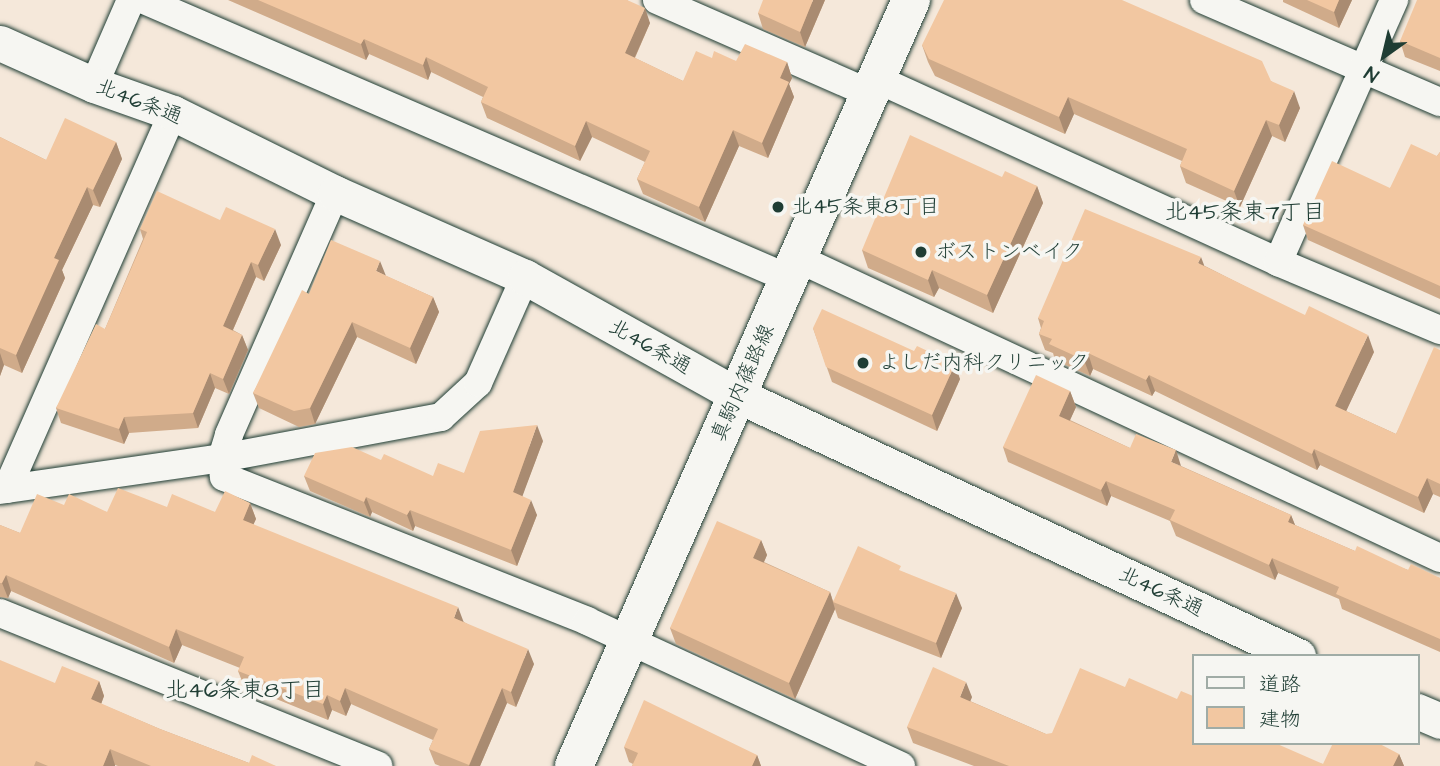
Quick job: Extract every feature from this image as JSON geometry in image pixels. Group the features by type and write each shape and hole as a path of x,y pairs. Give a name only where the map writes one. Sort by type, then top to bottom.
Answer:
{"main road":[{"name":"真駒内篠路線","path":"574,766 911,0"}],"street":[{"path":"94,85 131,0"},
{"path":"144,0 794,269 1440,558"},
{"path":"657,0 874,87 1440,330"},
{"path":"1204,0 1440,102"},
{"path":"1279,262 1394,0"},
{"name":"北46条通","path":"2,49 173,113 335,193 525,277 737,395 1294,654"},
{"path":"4,489 173,113"},
{"path":"335,193 222,458 224,477 628,640 901,766"},
{"path":"4,489 222,458 441,417 478,383 525,277"},
{"path":"0,613 378,766"},
{"path":"1419,712 1440,721"}],"building":[{"path":"258,0 627,0 645,8 625,53 683,81 696,51 712,58 714,51 736,61 745,44 787,62 780,78 789,82 762,143 733,130 699,207 637,179 650,151 586,121 575,146 481,102 488,87 426,57 423,65 364,39 361,44"},
{"path":"763,0 813,0 800,32 758,13"},
{"path":"944,0 1122,0 1262,61 1271,81 1294,91 1279,125 1266,120 1234,191 1180,166 1187,149 1068,97 1059,117 929,59 922,45"},
{"path":"1307,0 1339,0 1334,12"},
{"path":"1417,0 1440,0 1440,58 1400,41"},
{"path":"65,118 116,142 93,190 87,187 54,258 59,260 16,355 0,348 0,137 46,160"},
{"path":"910,135 1002,177 1005,171 1037,186 987,295 932,270 928,280 862,250"},
{"path":"1411,144 1437,156 1440,152 1440,286 1303,225 1332,161 1390,188"},
{"path":"157,191 220,220 226,207 275,229 258,265 251,262 223,326 242,335 223,379 210,373 193,413 124,417 119,429 56,408 96,324 105,329 147,232 140,229"},
{"path":"1085,209 1201,257 1198,263 1305,315 1309,306 1368,335 1335,406 1396,434 1434,347 1440,350 1440,484 1427,478 1418,497 1314,449 1312,454 1149,375 1146,380 1088,353 1084,360 1049,344 1052,339 1039,334 1044,321 1038,318"},
{"path":"331,240 380,261 376,271 433,297 410,348 352,322 310,408 294,411 253,393 302,290 309,294"},
{"path":"822,309 914,351 917,346 955,364 932,415 826,367 813,328"},
{"path":"1036,375 1070,391 1059,416 1130,448 1136,434 1176,450 1171,462 1291,515 1288,522 1355,551 1357,546 1408,570 1411,564 1440,578 1440,639 1336,594 1339,587 1272,558 1269,565 1170,520 1175,510 1106,481 1101,490 1003,447"},
{"path":"537,425 513,492 531,500 511,550 410,510 407,515 366,497 364,502 304,476 315,453 352,447 381,460 384,454 433,476 438,463 464,473 480,431"},
{"path":"118,488 167,507 172,494 215,512 225,491 250,503 243,520 458,607 454,618 528,649 511,692 502,688 469,765 429,749 438,729 345,688 340,701 327,695 323,704 238,671 244,657 176,629 169,647 6,575 0,583 0,525 20,533 37,494 64,505 69,494 107,512"},
{"path":"717,521 761,540 753,558 830,592 789,683 670,628"},
{"path":"858,546 901,566 899,570 956,593 936,643 833,602"},
{"path":"0,660 55,683 62,666 99,681 91,699 249,763 252,755 276,766 151,766 110,749 103,766 48,766 36,761 34,766 0,766"},
{"path":"933,667 966,682 960,697 1046,734 1052,733 1080,668 1125,687 1129,678 1177,699 1181,691 1192,696 1192,745 1280,745 1323,764 1332,745 1382,745 1399,754 1393,766 1009,766 907,727"},
{"path":"644,700 757,755 752,766 632,766 638,753 624,747"}],"place":[{"name":"北45条東8丁目","path":"778,207"},
{"name":"ボストンベイク","path":"921,252"},
{"name":"よしだ内科クリニック","path":"863,363"}],"district":[{"name":"北45条東7丁目","path":"1245,212"},
{"name":"北46条東8丁目","path":"245,690"}]}
